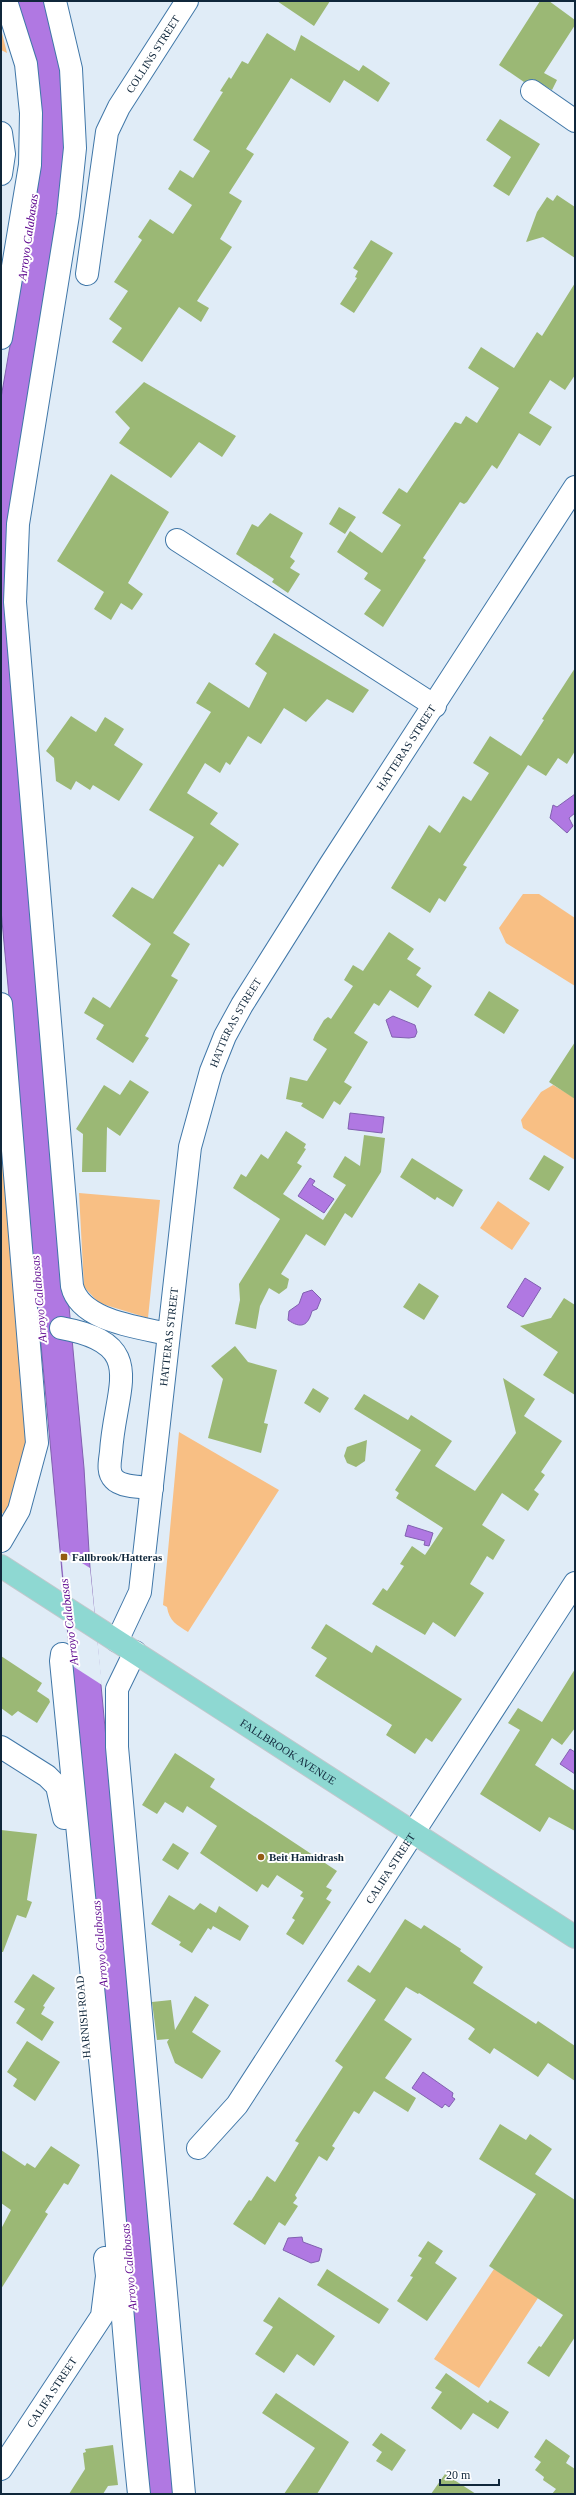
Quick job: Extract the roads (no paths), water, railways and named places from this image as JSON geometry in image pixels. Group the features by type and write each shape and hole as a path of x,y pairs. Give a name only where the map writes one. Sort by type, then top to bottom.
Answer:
{"main road":[{"name":"FALLBROOK AVENUE","path":"1,1566 575,1937"}],"street":[{"path":"1,338 30,166 32,113 26,64 6,1"},
{"path":"55,1 71,69 75,148 68,215 18,524 15,602 70,1270 74,1295 86,1310 97,1315 168,1334"},
{"name":"COLLINS STREET","path":"87,274 107,132 119,108 187,1"},
{"path":"532,91 575,121"},
{"path":"1,133 4,154 1,174"},
{"name":"HATTERAS STREET","path":"184,2494 117,1747 117,1690 140,1592 190,1147 211,1071 225,1036 242,1005 330,865 435,706 575,487"},
{"path":"177,540 435,706"},
{"path":"1,1004 37,1443 19,1510 1,1541"},
{"path":"61,1328 85,1332 104,1340 116,1352 122,1366 112,1428 109,1470 114,1479 121,1483 152,1488"},
{"name":"CALIFA STREET","path":"198,2148 237,2105 575,1583"},
{"path":"62,1654 61,1661 123,2312 126,2372 139,2494"},
{"name":"HARNISH ROAD","path":"1,1747 47,1776 57,1786 63,1806 107,2276 102,2316"},
{"name":"CALIFA STREET","path":"1,2469 102,2316"}],"water":[{"name":"Arroyo Calabasas","path":"15,1 48,1 64,74 69,151 11,681 84,1468 90,1568 177,2494 147,2494 1,910 1,398 31,224"},
{"path":"575,794 575,813 569,818 573,826 567,833 550,818 553,805 557,807"},
{"path":"393,1016 415,1025 417,1032 415,1037 392,1037 386,1020"},
{"path":"350,1113 384,1117 382,1133 348,1129"},
{"path":"310,1178 315,1181 312,1185 334,1199 324,1213 298,1196"},
{"path":"525,1278 541,1288 523,1317 507,1307"},
{"path":"312,1290 321,1299 317,1309 312,1311 306,1323 300,1325 288,1320 289,1311 299,1304 303,1293"},
{"path":"408,1525 433,1533 429,1546 424,1545 425,1541 405,1536"},
{"path":"570,1749 575,1752 575,1774 560,1764"},
{"path":"423,2072 453,2093 452,2097 455,2099 449,2107 445,2104 442,2108 412,2088"},
{"path":"302,2237 303,2242 322,2249 319,2261 311,2263 283,2250 288,2238"}],"place":[{"name":"Fallbrook/Hatteras","path":"64,1557"},
{"name":"Beit Hamidrash","path":"261,1857"}]}
